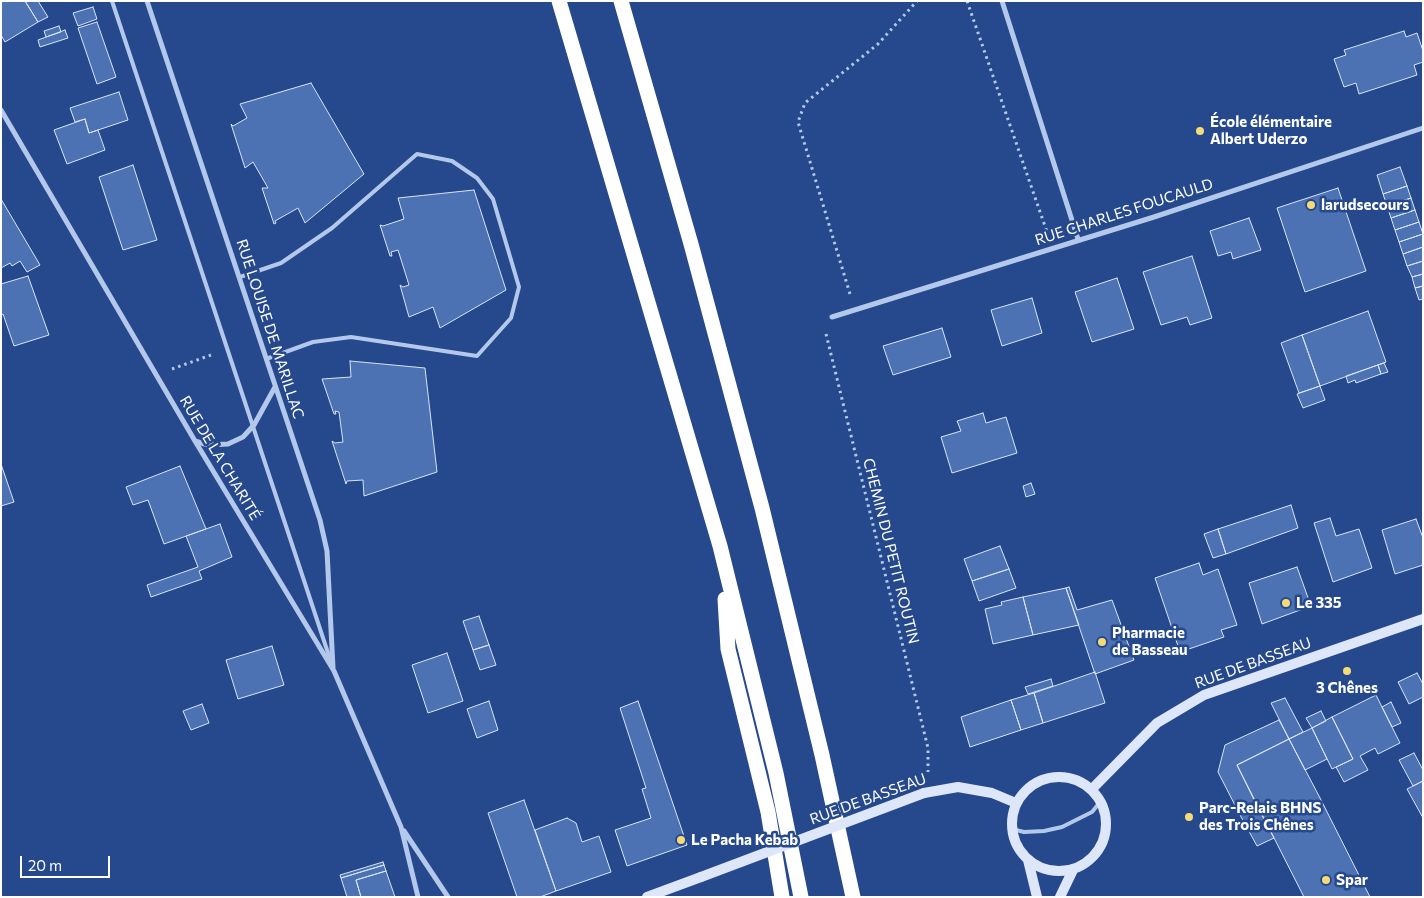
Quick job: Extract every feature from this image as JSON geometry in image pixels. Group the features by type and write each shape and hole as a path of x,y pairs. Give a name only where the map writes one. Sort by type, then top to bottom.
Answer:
{"highway":[{"path":"559,1 717,537 776,774 801,897"},
{"path":"621,1 691,244 762,508 820,746 852,897"},
{"path":"724,564 728,649 768,812 782,897"}],"street":[{"name":"RUE LOUISE DE MARILLAC","path":"147,1 320,520 326,551 334,671"},
{"path":"1002,1 1078,240"},
{"name":"RUE DE LA CHARITÉ","path":"1,110 195,442 334,671 401,827 418,897"},
{"name":"RUE CHARLES FOUCAULD","path":"832,317 1078,240 1423,128"},
{"path":"195,442 228,444 243,437 254,425 276,387"},
{"name":"RUE DE BASSEAU","path":"1092,789 1157,723 1204,695 1423,619"},
{"path":"1051,777 1066,777 1080,781 1092,789 1101,801 1106,814 1107,828 1104,842 1097,854 1086,864 1073,870 1058,872 1042,869 1028,860 1018,848 1012,829 1012,818 1016,803 1025,791 1037,782 1051,777"},
{"name":"RUE DE BASSEAU","path":"647,897 924,793 958,787 992,793 1016,803"},
{"name":"RUE DE LA CHARITÉ","path":"401,827 448,897"},
{"path":"1028,860 1037,897"},
{"path":"1060,897 1073,870"}],"lane":[{"path":"112,1 334,671"},
{"path":"240,277 281,263 332,228 417,154 452,161 477,178 493,199 519,287 511,318 477,356 351,337 313,342 266,359"},
{"path":"1012,829 1024,832 1044,831 1062,827 1092,812 1101,801"}],"path":[{"path":"855,310 798,122 805,103 878,44 918,1"},
{"path":"967,1 1052,248"},
{"name":"CHEMIN DU PETIT ROUTIN","path":"832,317 825,328 928,748 929,766 924,793"},
{"path":"169,370 214,354"}],"building":[{"path":"1,1 25,1 38,22 5,42 1,35"},
{"path":"25,1 38,1 48,17 38,22"},
{"path":"93,7 97,19 78,26 73,13"},
{"path":"97,22 116,77 97,84 78,28"},
{"path":"59,26 61,32 46,37 44,31"},
{"path":"65,30 68,38 40,47 38,40"},
{"path":"1404,31 1406,37 1417,33 1423,51 1423,62 1414,65 1417,75 1359,94 1356,83 1344,87 1334,59 1346,55 1344,50"},
{"path":"311,83 364,174 305,223 298,208 275,221 276,223 274,224 262,188 268,188 253,162 245,168 231,124 233,126 247,118 240,104"},
{"path":"119,92 128,120 89,133 85,119 75,122 70,108"},
{"path":"85,119 89,133 98,130 105,150 67,164 54,130"},
{"path":"133,165 157,240 123,250 99,177"},
{"path":"1400,167 1407,186 1383,194 1377,175"},
{"path":"1407,186 1411,198 1387,206 1383,194"},
{"path":"1338,188 1366,271 1305,292 1277,208"},
{"path":"474,190 506,290 440,328 433,307 409,317 400,285 403,287 409,285 398,250 391,252 392,256 390,256 380,225 383,226 404,219 398,198"},
{"path":"1411,198 1415,210 1391,218 1387,206"},
{"path":"1,199 40,265 27,272 20,261 12,266 10,263 1,268"},
{"path":"1415,210 1419,222 1395,230 1391,218"},
{"path":"1249,218 1261,250 1233,259 1231,252 1218,256 1210,231"},
{"path":"1419,222 1423,234 1399,242 1395,230"},
{"path":"1423,234 1423,247 1403,254 1399,242"},
{"path":"1423,247 1423,261 1407,266 1403,254"},
{"path":"1192,256 1212,318 1190,325 1187,317 1161,325 1143,272"},
{"path":"1423,261 1423,274 1412,277 1407,266"},
{"path":"1423,274 1423,286 1415,288 1412,277"},
{"path":"28,276 49,335 14,346 3,314 1,315 1,284"},
{"path":"1117,278 1134,329 1092,342 1075,292"},
{"path":"1423,286 1423,299 1419,300 1415,288"},
{"path":"1032,298 1042,333 1002,346 991,310"},
{"path":"1368,311 1386,362 1320,386 1302,335"},
{"path":"942,328 951,357 893,375 883,346"},
{"path":"1302,335 1320,386 1299,393 1281,343"},
{"path":"350,361 425,368 437,472 364,496 363,480 347,481 346,484 332,441 335,443 343,442 339,412 335,411 336,414 334,414 322,379 351,377"},
{"path":"1384,363 1388,372 1381,374 1378,365"},
{"path":"1378,365 1381,374 1356,383 1355,380 1348,383 1346,376"},
{"path":"1320,386 1325,400 1303,408 1297,394"},
{"path":"983,413 986,423 1006,417 1017,453 952,473 941,437 961,431 957,421"},
{"path":"1,464 14,502 1,506"},
{"path":"180,466 206,529 164,544 148,500 133,505 126,487"},
{"path":"1031,483 1035,494 1026,497 1023,486"},
{"path":"1291,505 1298,528 1226,554 1218,529"},
{"path":"1330,518 1336,536 1359,529 1372,568 1333,582 1314,523"},
{"path":"1416,519 1423,538 1423,565 1395,574 1382,530"},
{"path":"220,524 232,557 199,571 202,579 151,597 147,585 198,567 186,536"},
{"path":"1218,529 1226,554 1213,558 1204,534"},
{"path":"1000,546 1009,569 972,581 964,559"},
{"path":"1199,563 1203,575 1218,569 1237,625 1221,630 1224,637 1180,652 1155,578"},
{"path":"1297,567 1311,606 1262,624 1249,583"},
{"path":"1009,569 1016,588 979,601 972,581"},
{"path":"1069,587 1077,610 1112,600 1134,660 1095,674 1066,588"},
{"path":"1066,588 1079,625 1033,635 1023,597"},
{"path":"1023,597 1033,635 993,644 985,609 1002,605 1001,602"},
{"path":"479,616 489,645 473,650 463,621"},
{"path":"489,645 496,665 480,670 473,650"},
{"path":"272,646 284,685 238,699 226,660"},
{"path":"447,653 463,701 428,713 412,665"},
{"path":"1095,672 1105,703 1043,723 1034,693"},
{"path":"1417,673 1423,684 1423,697 1409,704 1398,682"},
{"path":"1051,679 1053,686 1028,694 1025,687"},
{"path":"1034,693 1043,723 1021,730 1011,700"},
{"path":"1376,695 1400,743 1378,754 1375,748 1360,756 1368,770 1344,782 1336,767 1353,759 1332,717"},
{"path":"1285,698 1303,732 1289,739 1271,703"},
{"path":"1011,700 1021,730 970,747 961,717"},
{"path":"489,701 498,730 477,738 467,709"},
{"path":"638,701 687,845 627,866 615,830 651,818 642,789 646,788 620,708"},
{"path":"1391,702 1401,723 1392,727 1382,707"},
{"path":"202,704 209,723 191,730 183,711"},
{"path":"1321,711 1326,721 1312,728 1306,718"},
{"path":"1332,717 1353,759 1332,769 1312,728"},
{"path":"1279,720 1289,739 1237,765 1257,806 1240,815 1218,772 1225,745"},
{"path":"1312,728 1327,759 1305,770 1289,739"},
{"path":"1289,739 1370,897 1304,897 1237,765"},
{"path":"1414,753 1423,770 1423,781 1413,786 1399,760"},
{"path":"1423,781 1423,818 1407,789"},
{"path":"524,800 556,891 540,897 517,897 488,813"},
{"path":"1257,806 1274,838 1257,846 1240,815"},
{"path":"567,818 576,823 582,842 599,836 611,872 556,891 535,830"},
{"path":"383,862 384,865 341,878 340,875"},
{"path":"384,865 386,871 356,880 361,897 347,897 341,878"},
{"path":"386,871 395,897 361,897 356,880"}],"place":[{"name":"École élémentaire Albert Uderzo","path":"1200,131"},
{"name":"larudsecours","path":"1311,205"},
{"name":"Le 335","path":"1286,603"},
{"name":"Pharmacie de Basseau","path":"1102,642"},
{"name":"3 Chênes","path":"1347,671"},
{"name":"Parc-Relais BHNS des Trois Chênes","path":"1189,817"},
{"name":"Le Pacha Kebab","path":"681,840"},
{"name":"Spar","path":"1326,880"}]}
